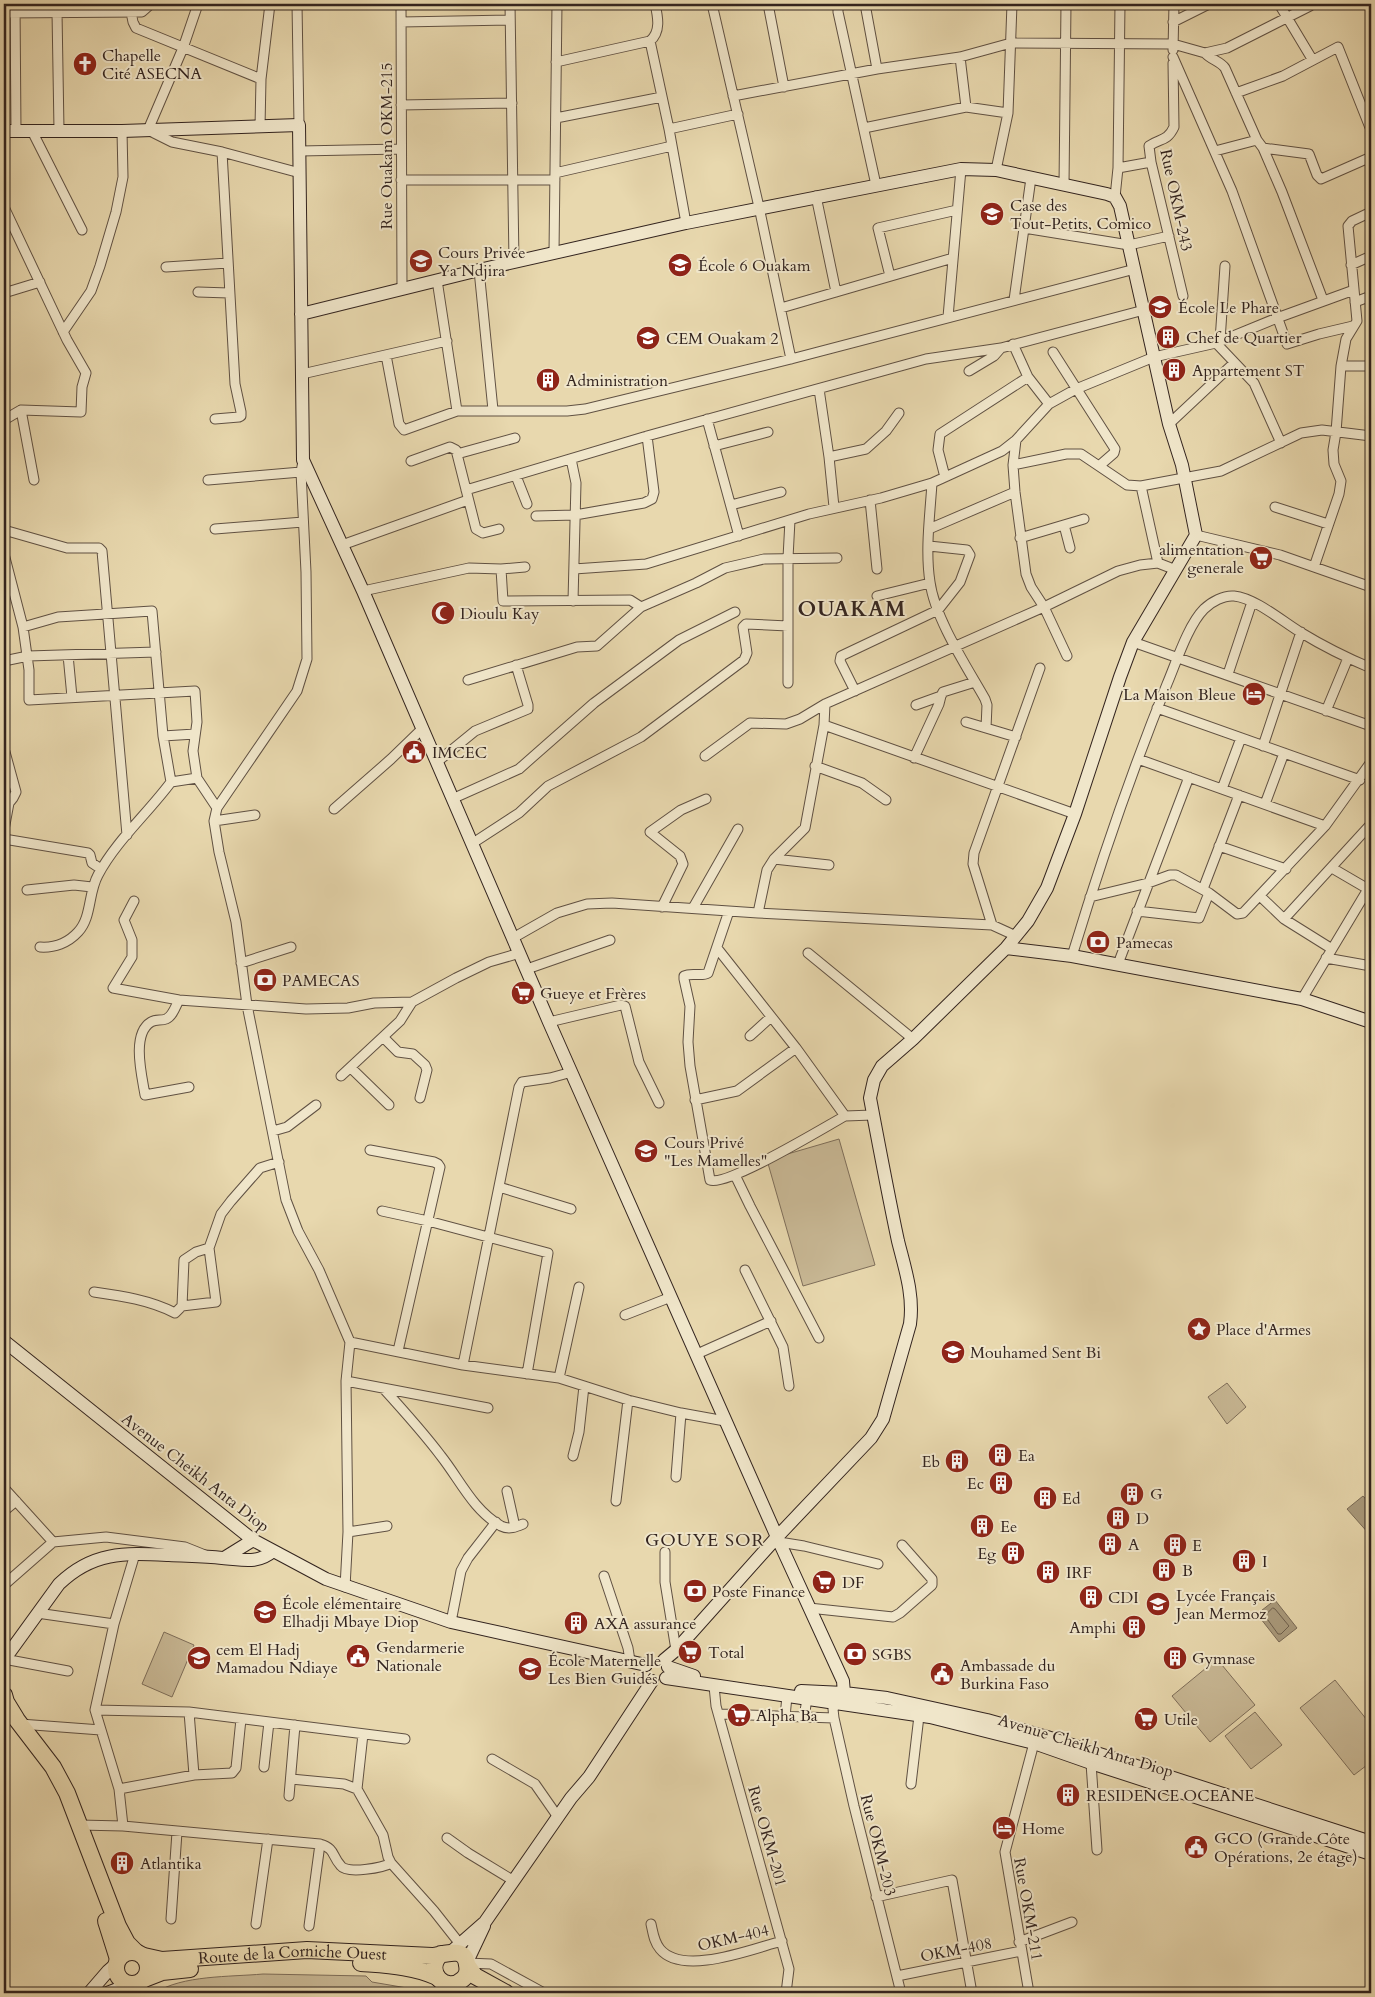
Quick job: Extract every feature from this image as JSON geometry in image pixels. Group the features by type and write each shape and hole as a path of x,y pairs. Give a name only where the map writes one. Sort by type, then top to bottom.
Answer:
{"highway":[{"path":"4,1695 9,1708 12,1728 35,1755 58,1797 109,1929 117,1962 116,1970 120,1979 137,1982 147,1975 149,1965 126,1943 79,1824 54,1767 12,1723"},
{"name":"Route de la Corniche Ouest","path":"139,1954 162,1960 307,1950 424,1956 451,1950"},
{"path":"483,1988 460,1954 451,1950 438,1958 434,1967 437,1977 443,1983 506,1993"},
{"path":"117,1962 126,1952 139,1954"},
{"name":"Route de la Corniche Ouest","path":"137,1982 162,1972 181,1969 320,1960 415,1969 425,1971 437,1977"},
{"path":"452,1984 462,1981 467,1972 467,1964"}],"street":[{"path":"4,13 15,8 57,12 142,12 151,4"},
{"path":"148,130 183,48 198,4"},
{"path":"260,127 261,79 270,4"},
{"path":"297,4 302,466 308,659 297,691 217,808 214,821 219,852 236,922 247,1004 286,1200 298,1231 319,1270 350,1342 346,1381 348,1532 345,1587"},
{"name":"Rue Ouakam OKM-215","path":"401,4 402,289"},
{"path":"510,4 514,261"},
{"path":"554,252 557,4"},
{"path":"556,62 650,41 656,36 658,27 655,4"},
{"path":"712,4 759,208 791,360"},
{"path":"768,4 784,87"},
{"path":"838,4 876,185"},
{"path":"866,4 877,69"},
{"path":"996,170 1008,113 1012,4"},
{"path":"1064,185 1066,4"},
{"path":"666,1668 656,1658 646,1664 645,1672 652,1681 660,1682 676,1650 871,1438 883,1419 910,1324 912,1294 898,1241 870,1098 874,1080 882,1066 1006,948 1028,921 1047,888 1075,814 1133,642 1196,535 1184,479 1169,424 1135,268 1120,206 1115,197 1118,168 1120,4"},
{"name":"Rue OKM-243","path":"1174,4 1174,127 1170,135 1149,146 1151,162 1183,296"},
{"path":"1174,22 1209,4"},
{"path":"1280,4 1312,60"},
{"path":"734,96 877,69 960,57 1012,43 1173,44 1205,53 1227,48 1310,6"},
{"path":"15,8 10,131 122,131 299,125"},
{"path":"57,12 59,130"},
{"path":"131,12 136,28 261,79"},
{"path":"401,22 510,20"},
{"path":"650,41 669,129 686,223"},
{"path":"1236,93 1283,76 1338,46 1371,130"},
{"path":"1205,53 1209,58 1222,64 1257,140 1263,148 1282,192 1323,300"},
{"path":"960,57 966,107"},
{"path":"1173,57 1215,151 1254,250 1276,318 1287,344 1353,326"},
{"path":"556,118 662,96"},
{"path":"401,105 512,103"},
{"path":"864,128 966,107 1008,113"},
{"path":"669,129 738,114"},
{"path":"148,130 172,142 222,152 300,173"},
{"path":"32,131 82,230"},
{"path":"63,332 91,290 116,212 123,177 122,131"},
{"path":"1215,151 1257,140"},
{"path":"401,180 513,180 555,177 672,146"},
{"path":"1263,148 1309,154 1320,179 1371,157"},
{"path":"300,150 401,149"},
{"path":"215,419 241,416 235,384 222,152"},
{"path":"1118,168 1151,162"},
{"path":"301,314 514,261 686,223 816,196 962,169 996,170 1115,197"},
{"path":"948,318 962,169"},
{"path":"1014,300 1031,178"},
{"path":"816,196 836,292"},
{"path":"4,206 63,332 86,373 82,387 81,412 22,410 4,420"},
{"path":"890,276 878,228 958,210"},
{"path":"1314,568 1340,494 1340,481 1334,464 1333,450 1341,366 1346,338 1357,321 1348,223 1371,212"},
{"path":"1024,228 1129,245 1169,236"},
{"path":"1351,265 1371,256"},
{"path":"780,308 953,258"},
{"path":"166,267 228,263"},
{"path":"1225,266 1218,342 1234,363 1254,383 1281,443"},
{"path":"386,355 400,424 404,430 457,411 567,411 585,409 791,360 1135,268"},
{"path":"479,270 493,410"},
{"path":"437,280 457,411"},
{"path":"4,294 40,282"},
{"path":"574,569 646,564 834,507 870,500 932,483 994,456 1016,440 1049,404 1076,389 1154,357 1218,342 1323,300 1354,290"},
{"path":"198,292 229,293"},
{"path":"1355,302 1371,296"},
{"path":"342,545 516,476 647,436 926,359 1001,348 1144,310"},
{"path":"302,374 447,341"},
{"path":"1013,344 1028,377 1049,404"},
{"path":"969,372 994,356 1001,348"},
{"path":"1054,352 1116,451 1099,466"},
{"path":"1169,424 1234,363"},
{"path":"1341,366 1371,366"},
{"path":"945,477 938,450 940,434 1028,377"},
{"path":"819,389 834,507"},
{"path":"22,410 34,480"},
{"path":"829,457 866,449 886,431 899,413"},
{"path":"707,419 739,536"},
{"path":"1013,465 1075,453 1081,454 1127,485 1140,486 1221,471 1302,433 1322,430 1371,436"},
{"path":"714,446 768,432"},
{"path":"536,516 576,515 644,504 652,499 654,492 647,436"},
{"path":"457,454 516,438"},
{"path":"1016,440 1013,465 1015,492 1026,574 1030,587 1044,607 1067,656"},
{"path":"411,461 450,446 456,450 476,528 483,533 499,529"},
{"path":"571,459 576,482 574,601"},
{"path":"208,480 302,466"},
{"path":"302,466 363,591 549,1022 778,1540 843,1681 844,1693 835,1703"},
{"path":"516,476 527,504"},
{"path":"932,483 929,529 930,583 938,610 987,705 986,728"},
{"path":"1140,486 1158,564"},
{"path":"731,505 781,492"},
{"path":"929,529 1015,492"},
{"path":"870,500 877,569"},
{"path":"1275,506 1328,524"},
{"path":"1020,538 1084,518"},
{"path":"788,683 788,558 790,520"},
{"path":"215,529 304,522"},
{"path":"1064,525 1070,548"},
{"path":"4,530 67,548 99,548 102,551 127,835"},
{"path":"1196,535 1280,554 1314,568 1371,585"},
{"path":"855,691 840,661 841,656 938,610 960,582 970,555 966,550 929,546"},
{"path":"4,554 23,627 28,656 29,700 196,691 196,722 193,751 197,778 217,808"},
{"path":"468,680 577,647 597,646 641,607 725,568 750,562 788,558 837,558"},
{"path":"705,756 750,722 786,724 800,719 825,704 1044,607 1118,570 1140,565 1158,564 1176,570"},
{"path":"363,591 469,568 501,569 524,567"},
{"path":"501,569 503,601 630,600 641,607"},
{"path":"877,596 930,583"},
{"path":"1072,956 1090,897 1157,708 1188,635 1203,610 1218,599 1234,596 1252,602 1301,632 1348,658 1371,668"},
{"path":"1228,674 1252,602"},
{"path":"23,627 58,617 152,612 163,736 171,782"},
{"path":"452,799 519,769 594,703 679,640 735,612"},
{"path":"473,843 519,813 548,786 641,738 744,660 747,653 742,627 746,624 788,626"},
{"path":"1263,746 1301,632"},
{"path":"1133,642 1371,726"},
{"path":"4,661 28,656 156,652"},
{"path":"68,655 72,697"},
{"path":"1326,711 1348,658"},
{"path":"437,762 475,731 528,709 516,665"},
{"path":"992,925 973,864 974,853 1040,668"},
{"path":"914,758 943,692 976,682"},
{"path":"916,704 941,696"},
{"path":"758,913 767,870 774,859 805,828 824,725 825,704"},
{"path":"1157,708 1263,746 1365,778"},
{"path":"966,722 1016,737"},
{"path":"824,725 1075,814"},
{"path":"334,809 391,759 422,728"},
{"path":"163,736 195,734"},
{"path":"1222,789 1241,738"},
{"path":"4,830 6,803 16,792 5,752"},
{"path":"1265,804 1284,753"},
{"path":"1138,759 1325,826"},
{"path":"1090,897 1148,883 1170,875 1176,876 1206,891 1237,914 1243,913 1325,826 1365,778 1371,762"},
{"path":"815,766 862,783 886,800"},
{"path":"1118,964 1189,777"},
{"path":"40,947 51,948 59,945 78,932 85,922 92,887 101,869 127,835 171,782 197,778"},
{"path":"1137,911 1199,918 1219,846 1239,795"},
{"path":"662,907 683,861 680,856 650,832 681,810 706,799"},
{"path":"214,821 255,815"},
{"path":"1284,919 1371,824"},
{"path":"693,908 738,829"},
{"path":"4,839 88,853 92,863 101,869"},
{"path":"1219,846 1286,869"},
{"path":"774,859 829,865"},
{"path":"1302,999 1370,886 1332,868"},
{"path":"27,890 74,885 92,887"},
{"path":"1260,896 1284,919 1332,949"},
{"path":"134,901 124,920 132,940 132,956 113,988 179,1000 322,1010 374,1003 412,1002 490,962 520,953"},
{"path":"513,938 557,912 587,904 612,903 758,913 992,925 1016,936"},
{"path":"729,911 708,973 706,975 692,973 684,976 690,1006 688,1042 695,1100 710,1180 716,1181 748,1170 845,1116 873,1114"},
{"path":"527,968 610,940"},
{"path":"241,963 291,947"},
{"path":"717,948 796,1048 845,1116"},
{"path":"1006,948 1072,956 1302,999 1371,1022"},
{"path":"808,953 913,1038"},
{"path":"1326,958 1371,966"},
{"path":"179,1000 170,1016 166,1019 155,1020 146,1025 141,1036 140,1061 145,1095 189,1087"},
{"path":"341,1076 400,1021 412,1002"},
{"path":"549,1022 621,1005 625,1006 639,1062 659,1103"},
{"path":"750,1036 771,1017"},
{"path":"383,1038 398,1052 413,1054 425,1065 427,1070 420,1098"},
{"path":"695,1100 737,1091 796,1048"},
{"path":"350,1068 389,1106"},
{"path":"463,1365 519,1088 522,1082 550,1078 572,1072"},
{"path":"273,1131 287,1127 316,1105"},
{"path":"370,1150 438,1164 440,1167 398,1351"},
{"path":"182,1306 216,1302 209,1248 221,1214 260,1168 279,1162"},
{"path":"735,1175 819,1338"},
{"path":"499,1187 571,1210"},
{"path":"382,1211 488,1236 548,1253 527,1374"},
{"path":"94,1292 150,1302 176,1313 182,1306 184,1260 196,1252 209,1248"},
{"path":"745,1270 783,1347 789,1386"},
{"path":"560,1378 579,1287"},
{"path":"625,1315 671,1297"},
{"path":"697,1354 771,1321"},
{"name":"Avenue Cheikh Anta Diop","path":"4,1341 253,1540 326,1579 451,1622 646,1664"},
{"path":"350,1342 463,1365 560,1378 628,1400 725,1421"},
{"path":"346,1381 488,1408"},
{"path":"573,1456 584,1386"},
{"path":"383,1388 435,1448 466,1494 503,1527 519,1526 506,1491"},
{"path":"616,1501 628,1400"},
{"path":"676,1477 681,1413"},
{"path":"4,1488 53,1542"},
{"path":"4,1512 16,1501"},
{"path":"451,1622 461,1571 468,1558 496,1522"},
{"path":"348,1532 387,1526"},
{"path":"4,1585 53,1542 106,1537 185,1547 210,1557"},
{"path":"224,1558 253,1540"},
{"path":"778,1540 878,1564"},
{"path":"809,1608 893,1617 900,1613 932,1584 932,1579 902,1545"},
{"path":"68,1671 4,1660 59,1584 80,1567 105,1556 135,1554 210,1557 251,1561 266,1557 273,1551"},
{"path":"665,1552 665,1582 676,1650"},
{"path":"123,1826 119,1789 95,1710 114,1624 135,1554"},
{"path":"604,1576 628,1648 630,1661"},
{"path":"37,1613 114,1624"},
{"name":"Avenue Cheikh Anta Diop","path":"666,1668 694,1676 735,1683 887,1698 1007,1725 1371,1842"},
{"name":"Avenue Cheikh Anta Diop","path":"666,1668 714,1686 919,1716 1034,1743 1371,1854"},
{"path":"544,1993 491,1964 467,1964 486,1922 558,1817 588,1777 652,1681"},
{"name":"Rue OKM-201","path":"714,1686 719,1714 789,1969 786,1993"},
{"path":"785,1717 787,1696"},
{"path":"804,1717 807,1699"},
{"name":"Rue OKM-203","path":"835,1703 833,1709 834,1718 876,1897 901,1993"},
{"path":"95,1710 189,1712 405,1739"},
{"path":"189,1712 194,1775"},
{"path":"719,1714 834,1718"},
{"path":"911,1784 919,1716"},
{"path":"119,1789 194,1775 234,1772 236,1768 240,1718"},
{"path":"264,1767 269,1722"},
{"path":"12,1723 101,1730"},
{"path":"289,1796 295,1725"},
{"path":"363,1734 357,1789 383,1835 391,1863 434,1911 451,1950 486,1922"},
{"name":"Rue OKM-211","path":"1029,1993 1005,1852 1034,1743"},
{"path":"492,1759 535,1784 558,1817"},
{"path":"1092,1763 1097,1850"},
{"path":"291,1779 344,1784 357,1789"},
{"path":"79,1824 123,1826 320,1844 333,1851 341,1866 346,1869 377,1868 391,1863"},
{"path":"171,1920 177,1832"},
{"path":"446,1838 514,1881"},
{"path":"256,1924 268,1839"},
{"path":"309,1926 320,1844"},
{"path":"876,1897 952,1880 972,1993"},
{"name":"OKM-408","path":"897,1976 967,1962 1020,1947 1072,1922"},
{"name":"OKM-404","path":"651,1924 656,1943 662,1951 685,1961 710,1960 782,1941"},
{"path":"89,1993 117,1962"},
{"path":"107,1993 137,1982"}],"shaded area":[{"path":"839,1139 875,1265 803,1286 767,1160"},
{"path":"1227,1383 1246,1407 1227,1424 1208,1397"},
{"path":"164,1632 194,1645 172,1697 142,1684"},
{"path":"1217,1659 1255,1705 1210,1742 1172,1696"},
{"path":"1335,1680 1371,1725 1371,1762 1354,1775 1300,1708"},
{"path":"1255,1712 1282,1745 1251,1769 1225,1736"},
{"path":"263,1974 366,1976 372,1982 407,1988 420,1993 155,1993 166,1987 192,1980"}],"water":[{"path":"1363,1496 1371,1505 1370,1535 1347,1509"},
{"path":"1275,1600 1297,1628 1279,1642 1257,1614"}],"place":[{"name":"Chapelle Cité ASECNA","path":"85,64"},
{"name":"Case des Tout-Petits, Comico","path":"992,214"},
{"name":"Cours Privée Ya Ndjira","path":"421,261"},
{"name":"École 6 Ouakam","path":"680,265"},
{"name":"École Le Phare","path":"1160,307"},
{"name":"Chef de Quartier","path":"1168,337"},
{"name":"CEM Ouakam 2","path":"648,338"},
{"name":"Appartement ST","path":"1174,370"},
{"name":"Administration","path":"548,380"},
{"name":"alimentation generale","path":"1261,558"},
{"name":"Dioulu Kay","path":"443,613"},
{"name":"La Maison Bleue","path":"1254,694"},
{"name":"IMCEC","path":"414,752"},
{"name":"Pamecas","path":"1098,942"},
{"name":"PAMECAS","path":"265,980"},
{"name":"Gueye et Frères","path":"523,993"},
{"name":"Cours Privé \"Les Mamelles\"","path":"646,1151"},
{"name":"Place d'Armes","path":"1199,1329"},
{"name":"Mouhamed Sent Bi","path":"953,1352"},
{"name":"Ea","path":"1000,1455"},
{"name":"Eb","path":"957,1461"},
{"name":"Ec","path":"1001,1483"},
{"name":"G","path":"1132,1494"},
{"name":"Ed","path":"1045,1498"},
{"name":"D","path":"1118,1518"},
{"name":"Ee","path":"982,1526"},
{"name":"A","path":"1110,1544"},
{"name":"E","path":"1175,1545"},
{"name":"Eg","path":"1013,1553"},
{"name":"I","path":"1244,1561"},
{"name":"B","path":"1164,1570"},
{"name":"IRF","path":"1048,1572"},
{"name":"DF","path":"824,1582"},
{"name":"Poste Finance","path":"695,1591"},
{"name":"CDI","path":"1091,1597"},
{"name":"Lycée Français Jean Mermoz","path":"1158,1604"},
{"name":"École elémentaire Elhadji Mbaye Diop","path":"265,1612"},
{"name":"AXA assurance","path":"576,1623"},
{"name":"Amphi","path":"1134,1627"},
{"name":"Total","path":"690,1652"},
{"name":"SGBS","path":"855,1654"},
{"name":"Gendarmerie Nationale","path":"358,1656"},
{"name":"cem El Hadj Mamadou Ndiaye","path":"199,1658"},
{"name":"Gymnase","path":"1175,1658"},
{"name":"École Maternelle Les Bien Guidés","path":"530,1669"},
{"name":"Ambassade du Burkina Faso","path":"942,1674"},
{"name":"Alpha Ba","path":"739,1715"},
{"name":"Utile","path":"1146,1719"},
{"name":"RESIDENCE OCEANE","path":"1068,1795"},
{"name":"Home","path":"1004,1828"},
{"name":"GCO (Grande Côte Opérations, 2e étage)","path":"1196,1847"},
{"name":"Atlantika","path":"122,1863"}],"district":[{"name":"OUAKAM","path":"852,609"},
{"name":"GOUYE SOR","path":"705,1540"}]}
